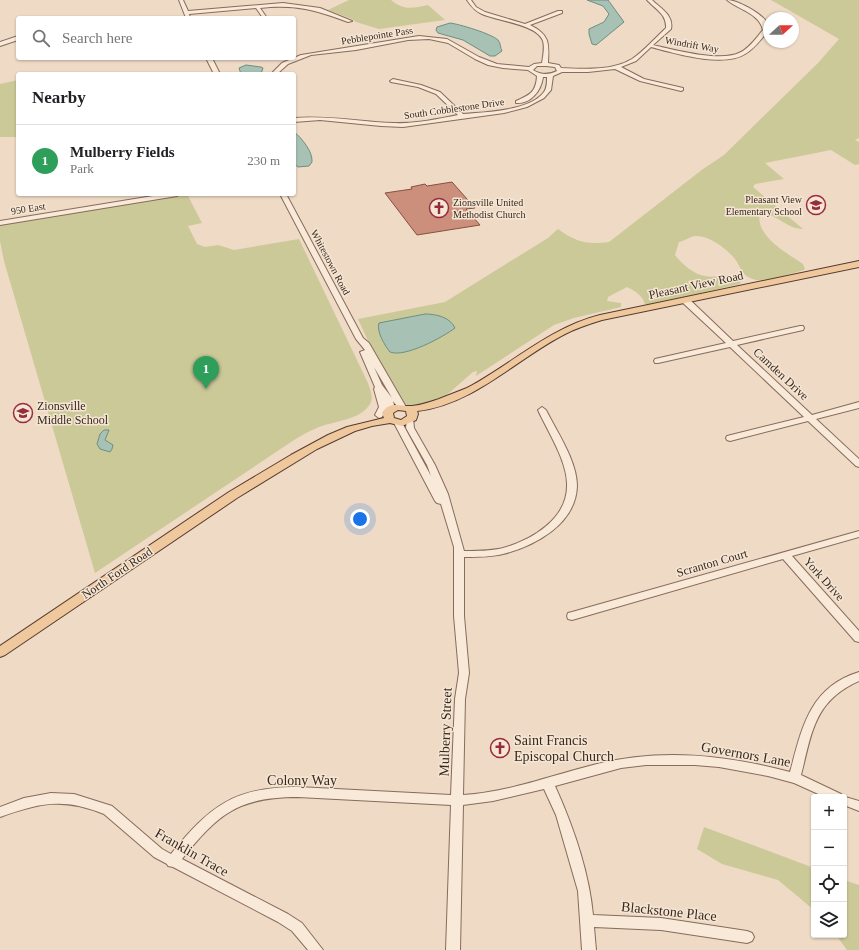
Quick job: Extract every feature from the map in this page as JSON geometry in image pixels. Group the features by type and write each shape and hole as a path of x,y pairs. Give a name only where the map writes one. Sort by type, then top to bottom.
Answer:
{"main road":[{"name":"Pleasant View Road","path":"409,413 467,398 490,385 539,350 544,344 577,324 600,318 858,266"},
{"path":"389,416 409,413"},
{"path":"389,416 409,413"},
{"name":"North Ford Road","path":"0,652 233,495 308,449 359,426 389,416"}],"street":[{"path":"181,0 187,15 283,4 307,6 350,21"},
{"path":"468,0 471,6 484,14 524,26 537,32 544,38 546,44 545,64"},
{"path":"560,70 555,66 545,64 534,65 530,69 534,73 550,75 557,73 560,70 595,70 616,67 634,60 669,28 670,22 666,16 648,0"},
{"name":"Windrift Way","path":"651,46 714,58 727,58 741,55 766,30 764,22 752,12 730,0"},
{"path":"257,6 264,16"},
{"path":"524,26 560,12"},
{"name":"Pebblepointe Pass","path":"296,59 306,55 420,37 451,42 476,58 488,63 530,69"},
{"path":"0,44 16,39"},
{"path":"210,60 216,72"},
{"name":"Pebblepointe Pass","path":"276,72 285,63 293,60"},
{"path":"616,67 642,80 681,89"},
{"name":"South Cobblestone Drive","path":"296,116 326,117 375,124 399,125 505,105 527,98 538,89 540,74"},
{"name":"South Cobblestone Drive","path":"461,114 510,109 535,101 547,91 550,86 550,75"},
{"path":"393,81 433,91 444,98 461,114"},
{"name":"950 East","path":"0,223 165,196"},
{"name":"Whitestown Road","path":"284,196 360,340 360,344 378,386 389,400 389,416"},
{"name":"Camden Drive","path":"686,301 859,464"},
{"path":"658,361 800,328"},
{"name":"Whitestown Road","path":"360,340 365,343 397,400 409,413"},
{"name":"Whitestown Road","path":"378,386 383,407 389,416"},
{"path":"730,438 859,405"},
{"path":"460,554 502,551 518,546 543,533 554,525 566,509 572,492 568,466 542,410"},
{"name":"Mulberry Street","path":"409,413 410,428 431,465 450,518 460,554 459,616 464,673 460,699 453,950"},
{"name":"Mulberry Street","path":"389,416 450,518"},
{"name":"Scranton Court","path":"572,616 859,534"},
{"name":"York Drive","path":"785,555 859,638"},
{"path":"794,778 810,720 816,708 833,688 846,680 859,676"},
{"name":"Governors Lane","path":"458,800 506,794 548,784 610,766 666,759 696,759 732,764 794,778 830,794"},
{"path":"548,784 562,815 584,891 589,950"},
{"name":"Colony Way","path":"172,862 202,826 210,819 231,804 245,798 262,794 301,792 458,800"},
{"name":"Franklin Trace","path":"0,812 24,803 50,798 74,799 108,810 147,845 172,862 283,918 297,927 316,950"},
{"path":"847,801 859,806"},
{"name":"Blackstone Place","path":"587,921 661,924 747,937"}],"shaded area":[{"path":"349,0 391,0 400,6 409,8 428,5 445,20 379,29 356,22 328,10"},
{"path":"587,0 608,0 624,22 596,45 592,44 589,29 604,22 609,14 603,6"},
{"path":"771,0 859,0 859,138 855,140 859,142 859,164 855,165 831,150 765,163 784,179 755,184 753,187 803,229 798,229 766,213 760,212 759,221 767,236 773,243 803,264 805,269 771,279 756,280 742,272 732,255 723,247 707,238 696,236 692,237 679,242 675,255 681,262 692,271 701,275 710,277 728,275 737,277 741,280 740,284 649,305 645,304 638,294 627,287 608,297 607,301 621,303 621,307 574,318 554,325 476,376 477,371 473,372 441,400 412,407 402,402 369,343 358,319 445,302 548,238 558,229 570,237 582,242 609,242 703,169 724,155 818,63 839,39 799,16 799,12 792,12"},
{"path":"450,23 475,30 495,38 499,41 502,51 495,56 490,56 463,40 438,33 436,30 437,27"},
{"path":"246,65 263,68 262,72 240,72 239,68"},
{"path":"16,80 16,137 0,137 0,84"},
{"path":"296,134 309,150 312,158 312,162 309,166 298,167 296,166"},
{"path":"173,196 188,196 202,223 188,226 197,244 205,247 218,245 234,250 299,239 368,383 372,399 370,404 360,414 354,417 319,427 298,438 95,573 4,261 0,241 0,225"},
{"path":"425,314 442,317 450,321 455,328 424,346 405,352 390,352 380,334 378,326 379,323"},
{"path":"104,430 109,430 105,440 113,445 110,452 100,449 97,444 100,434"},
{"path":"704,827 811,867 811,908 778,880 722,864 697,849"},
{"path":"847,881 859,885 859,950 847,950 838,938 847,938"}],"building":[{"name":"Zionsville United Methodist Church","path":"452,182 475,208 466,209 480,225 417,235 385,193 412,189 411,187 425,184 427,186"}],"place":[{"name":"Pleasant View Elementary School","path":"816,205"},
{"name":"Zionsville United Methodist Church","path":"439,208"},
{"name":"Mulberry Fields","path":"206,389"},
{"name":"Zionsville Middle School","path":"23,413"},
{"name":"Saint Francis Episcopal Church","path":"500,748"}]}
